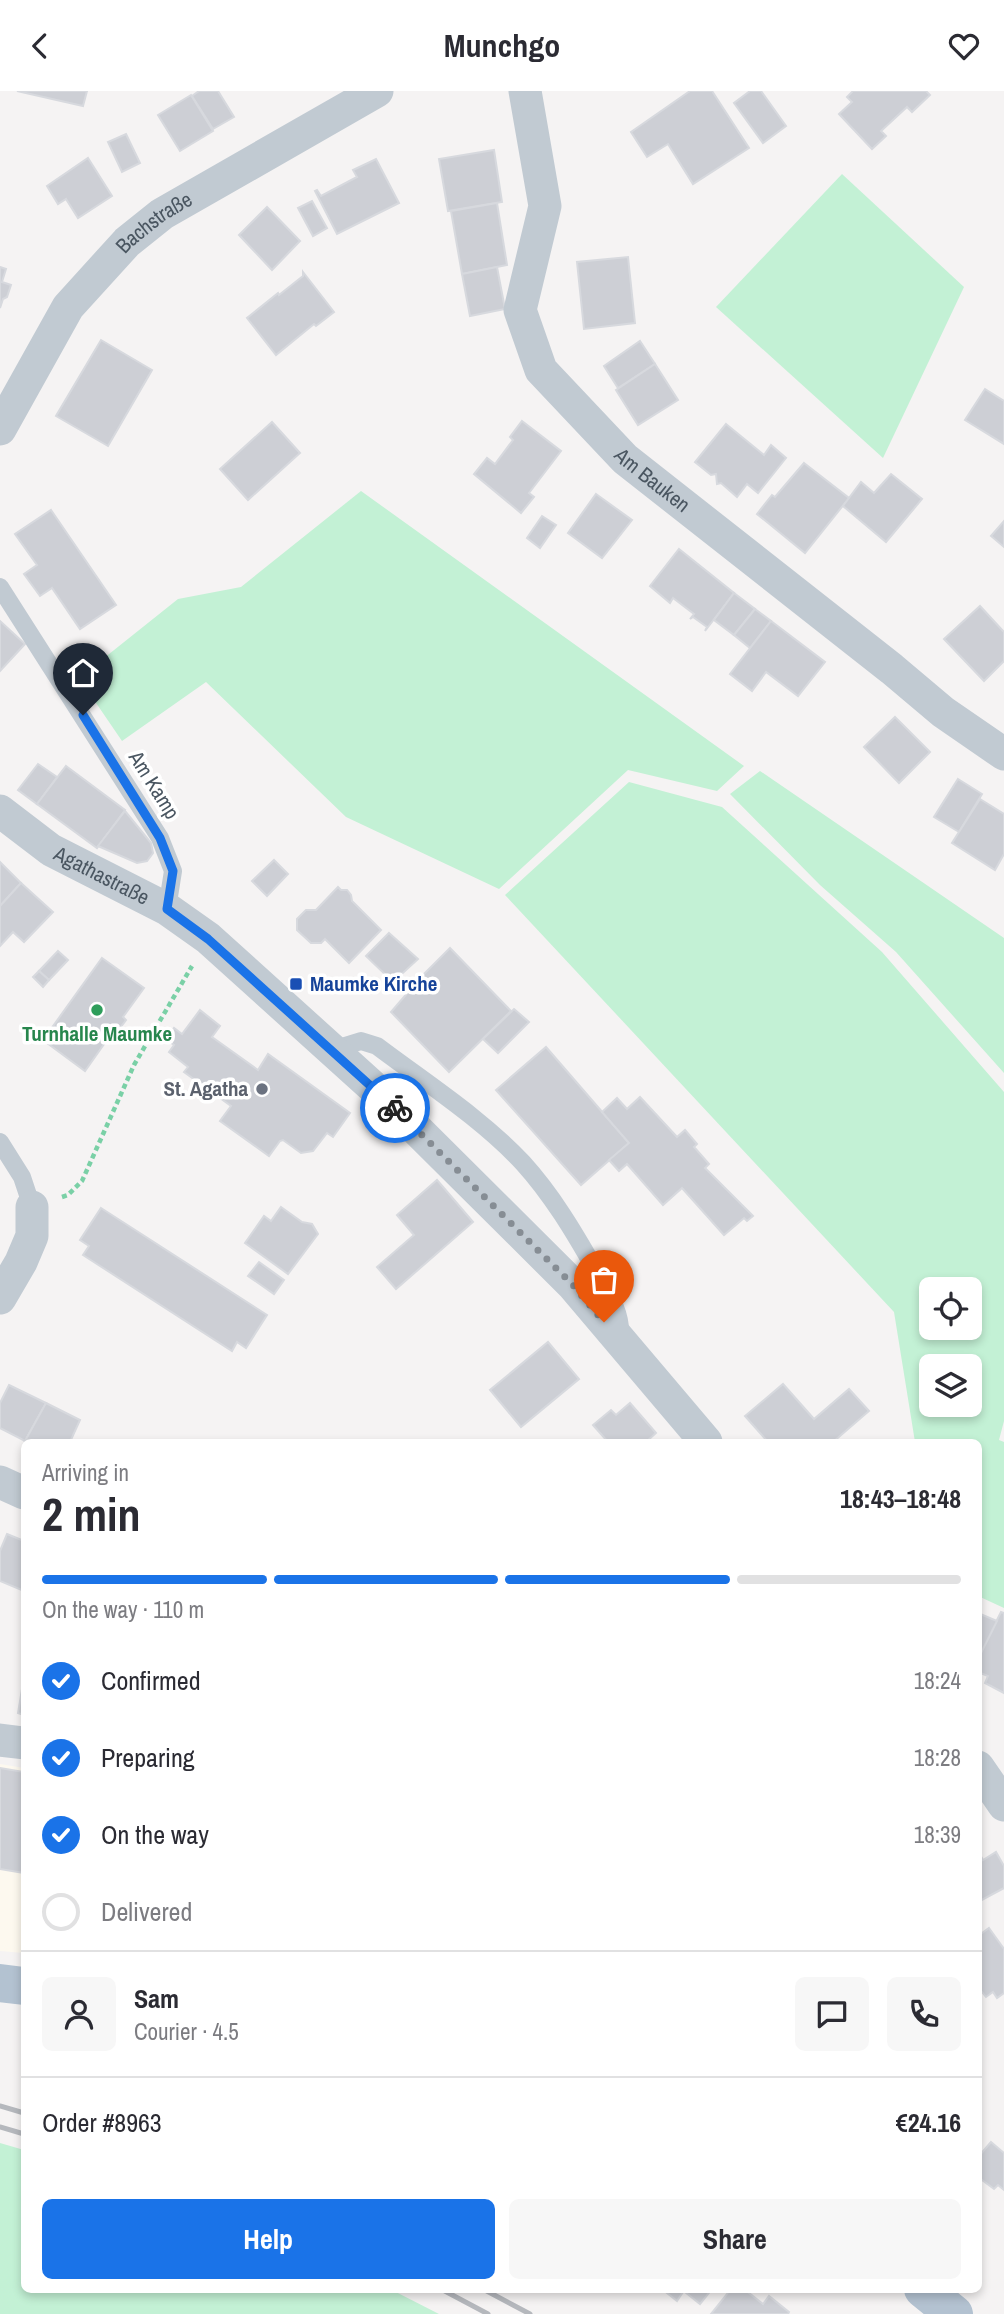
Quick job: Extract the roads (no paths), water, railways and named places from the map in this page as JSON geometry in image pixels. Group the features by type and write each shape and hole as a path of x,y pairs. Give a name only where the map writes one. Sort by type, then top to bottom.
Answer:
{"main road":[{"path":"0,1983 21,1986"},
{"path":"928,2293 954,2314"}],"street":[{"name":"Bachstraße","path":"0,429 68,307 127,242 162,215 377,91"},
{"name":"Am Bauken","path":"525,91 545,207 520,310 541,370 625,459 943,712 1004,754"},
{"name":"Agathastraße","path":"0,811 51,850 167,909 208,939 383,1096 573,1285 703,1439"},
{"path":"0,1298 21,1262 32,1236 32,1207"},
{"path":"0,1482 21,1492"},
{"path":"0,1740 21,1743"},
{"path":"982,1773 1004,1805"}],"lane":[{"name":"Am Kamp","path":"0,587 160,838 173,871 167,909"},
{"path":"332,1050 361,1041 377,1046 476,1121 522,1162 554,1201 608,1293 621,1319 620,1340"},
{"path":"0,1142 22,1177 32,1207"}],"railway":[{"path":"0,2106 21,2112"},
{"path":"0,2127 21,2133"},
{"path":"449,2293 488,2314"},
{"path":"491,2293 530,2314"}],"place":[{"name":"Maumke Kirche","path":"296,984"},
{"name":"Turnhalle Maumke","path":"97,1010"},
{"name":"St. Agatha","path":"262,1089"}]}
